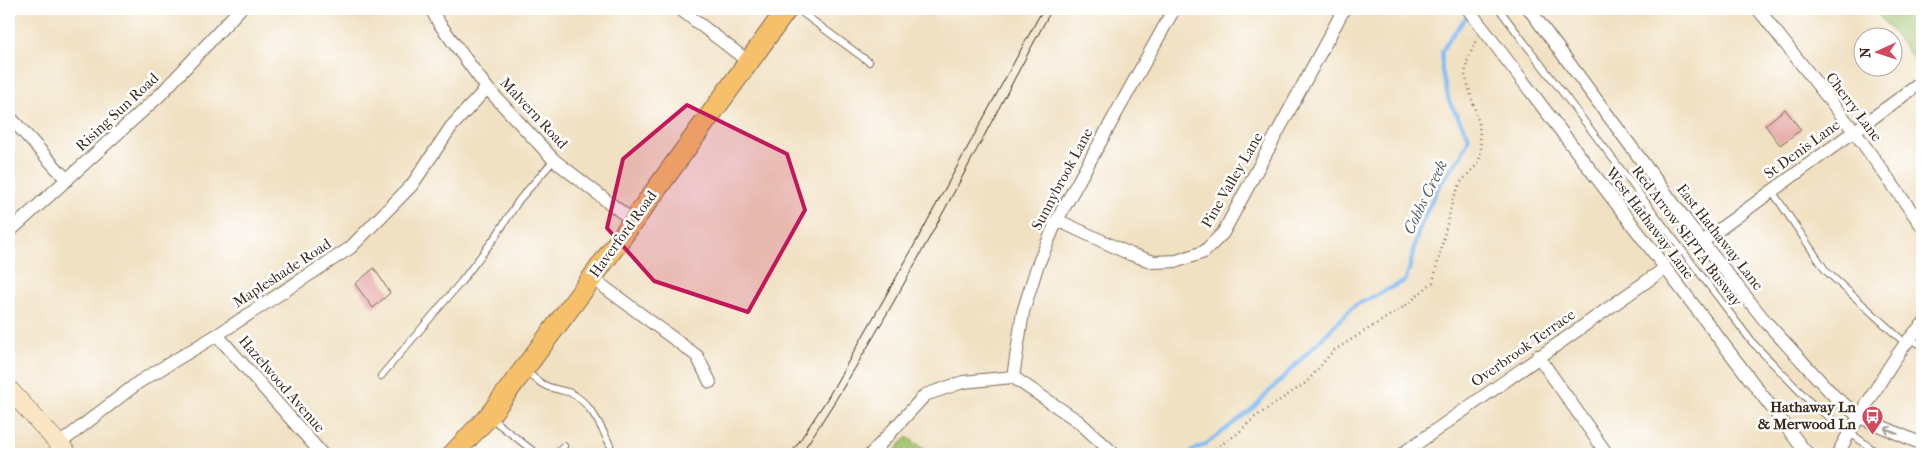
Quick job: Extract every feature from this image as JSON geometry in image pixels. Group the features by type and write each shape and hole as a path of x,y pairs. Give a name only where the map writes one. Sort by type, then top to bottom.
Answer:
{"main road":[{"name":"Haverford Road","path":"453,454 489,416 592,278 787,9"}],"street":[{"name":"Rising Sun Road","path":"9,232 160,95 240,9"},
{"name":"Malvern Road","path":"431,9 439,23 487,88 554,160 633,221"},
{"path":"680,9 749,62"},
{"name":"Sunnybrook Lane","path":"1013,377 1023,312 1037,267 1057,220 1174,9"},
{"name":"Pine Valley Lane","path":"1057,220 1130,254 1154,262 1178,261 1204,252 1223,233 1344,9"},
{"name":"East Hathaway Lane","path":"1529,9 1702,242 1766,322 1835,397 1860,417 1922,444"},
{"name":"Cherry Lane","path":"1758,9 1854,131 1922,226"},
{"name":"West Hathaway Lane","path":"1473,16 1664,269 1809,454"},
{"name":"St Denis Lane","path":"1702,242 1922,82"},
{"name":"Mapleshade Road","path":"63,449 139,382 217,335 350,248 412,185 451,127 487,88"},
{"path":"9,116 67,180"},
{"name":"Overbrook Terrace","path":"1403,454 1538,356 1664,269"},
{"path":"592,278 697,356 710,382"},
{"path":"1838,454 1849,432 1907,340 1922,325"},
{"name":"Hazelwood Avenue","path":"217,335 322,454"},
{"path":"1538,356 1607,454"},
{"path":"871,454 925,395 963,382 1013,377 1078,421 1114,454"},
{"path":"9,389 63,449"}],"lane":[{"path":"797,9 868,62"},
{"name":"Red Arrow SEPTA Busway","path":"1499,9 1752,342 1814,406 1879,454"},
{"path":"380,376 461,282 496,236 519,200 554,160"},
{"path":"1772,191 1826,271 1907,340 1922,345"},
{"path":"524,369 536,381 553,389 570,392 580,400 595,416 610,445"},
{"path":"489,416 537,454"},
{"path":"556,454 564,446"}],"path":[{"path":"1207,454 1237,434 1255,417 1307,382 1333,351 1405,306 1433,282 1453,199 1461,182 1479,162 1481,149 1479,124 1465,74 1473,16"}],"highlighted area":[{"path":"687,105 787,154 805,210 748,312 654,281 607,228 623,159"}],"green space":[{"path":"1874,9 1922,9 1922,62 1919,65 1904,46 1904,28 1889,28"},
{"path":"907,437 932,454 892,454"}],"building":[{"path":"1785,109 1801,130 1780,145 1765,125"},
{"path":"374,268 390,293 373,308 355,284"}],"waterway":[{"name":"Cobbs Creek","path":"1186,454 1206,444 1251,410 1354,306 1405,281 1418,232 1435,193 1464,150 1469,137 1449,101 1442,71 1442,52 1447,42 1468,15"}],"tram line":[{"path":"791,454 827,399 905,262 1043,9"},
{"path":"801,454 868,346 900,290 1052,9"}],"place":[{"name":"Hathaway Ln & Merwood Ln","path":"1872,435"}]}
